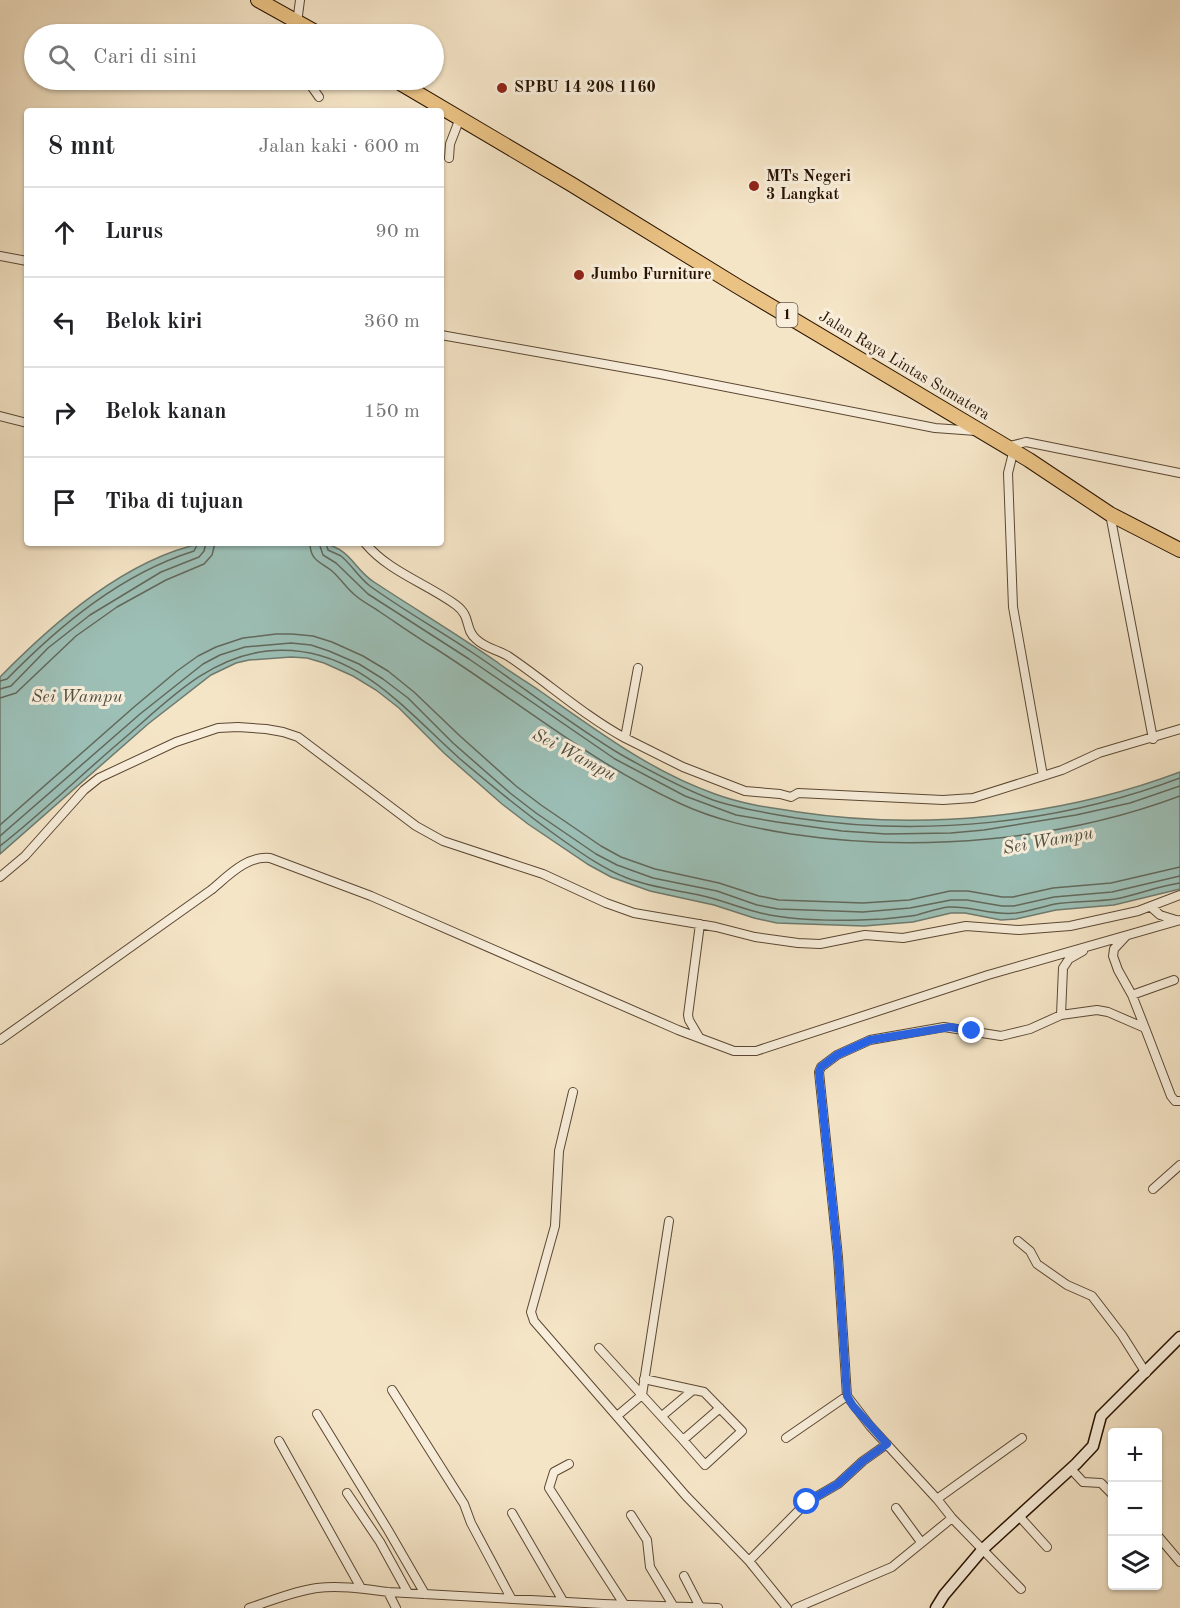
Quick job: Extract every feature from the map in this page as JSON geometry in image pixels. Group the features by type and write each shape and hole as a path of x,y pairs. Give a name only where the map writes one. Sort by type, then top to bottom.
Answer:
{"highway":[{"path":"258,0 297,23"},
{"name":"Jalan Raya Lintas Sumatera","path":"412,90 443,108"},
{"name":"Jalan Raya Lintas Sumatera","path":"444,109 1029,460 1110,514 1180,550"}],"street":[{"path":"297,23 300,0"},
{"path":"314,90 319,97"},
{"path":"449,158 450,144 460,118"},
{"path":"0,256 24,260"},
{"path":"444,336 660,374 935,428 978,431"},
{"path":"0,416 24,422"},
{"path":"1043,776 1013,607 1009,450 1026,442 1180,473"},
{"path":"1110,514 1153,739"},
{"path":"368,546 384,562 437,592 465,612 473,637 481,644 506,655 598,723 683,767 745,791 791,797 798,793 943,800 973,798 1043,776 1099,753 1153,739 1167,731 1180,729"},
{"path":"625,738 638,668"},
{"path":"0,877 25,856 84,790 99,778 176,742 218,728 238,727 284,732 298,737 416,826 443,841 543,874 606,903 625,909 755,937 820,944 865,934 903,938 966,926 1019,930 1070,926 1116,917 1151,907 1180,895"},
{"path":"0,1040 242,866 262,857 371,896 522,963 734,1051 756,1051 949,987 1180,920"},
{"path":"1151,907 1170,920 1180,920"},
{"path":"700,924 688,1015 691,1025 700,1038"},
{"path":"1126,935 1114,949 1113,956 1132,996 1171,1096 1175,1101 1180,1101"},
{"path":"1061,1015 1063,968 1069,959 1095,945"},
{"path":"1132,996 1174,980"},
{"path":"1021,1589 952,1518 859,1413 847,1396 838,1257 819,1072 821,1067 837,1055 874,1038 950,1027 993,1035 1010,1035 1061,1015 1102,1011 1144,1028"},
{"path":"573,1092 559,1151 555,1226 531,1312 538,1326 686,1496 749,1561 787,1608"},
{"path":"1153,1189 1180,1165"},
{"path":"617,1416 642,1395 669,1221"},
{"path":"1017,1241 1029,1251 1037,1264 1067,1285 1092,1296 1122,1335 1146,1373"},
{"path":"936,1608 944,1595 983,1549 1071,1469 1095,1443 1101,1416 1180,1337"},
{"path":"599,1348 705,1465 742,1431 704,1392 645,1379"},
{"path":"662,1416 693,1389"},
{"path":"392,1390 464,1504 471,1523 511,1598"},
{"path":"786,1438 847,1396"},
{"path":"683,1440 720,1408"},
{"path":"317,1414 425,1594"},
{"path":"937,1499 1022,1438"},
{"path":"279,1441 361,1588"},
{"path":"749,1561 807,1502 833,1488 863,1461 887,1444"},
{"path":"568,1464 554,1473 549,1488 624,1604"},
{"path":"1071,1469 1083,1482 1101,1483 1108,1489"},
{"path":"347,1493 380,1542 408,1593"},
{"path":"896,1508 921,1542"},
{"path":"512,1513 563,1601"},
{"path":"632,1515 647,1540 650,1567 674,1607"},
{"path":"1019,1516 1047,1547"},
{"path":"796,1608 892,1567 952,1518"},
{"path":"1162,1541 1180,1562"},
{"path":"684,1576 700,1607"},
{"path":"249,1608 319,1588 361,1588 388,1592 563,1601 604,1606 624,1604 718,1608"},
{"path":"388,1592 396,1608"}],"water":[{"name":"Sei Wampu","path":"192,546 333,546 346,555 374,582 467,641 624,749 691,785 746,803 846,818 943,820 992,816 1088,800 1180,772 1180,889 1114,905 1056,910 1016,919 1001,920 965,913 951,913 913,922 864,926 777,923 714,905 650,891 611,877 589,865 528,824 444,753 399,708 376,690 353,676 324,663 307,658 291,657 249,660 236,663 211,675 148,724 0,854 0,677 44,635 93,595 146,563"}],"place":[{"name":"SPBU 14 208 1160","path":"502,88"},
{"name":"MTs Negeri 3 Langkat","path":"754,186"},
{"name":"Jumbo Furniture","path":"579,275"}],"route":[{"path":"807,1502 827,1492 887,1444 847,1396 838,1257 819,1072 821,1067 837,1055 874,1038 950,1027 972,1031"}]}
